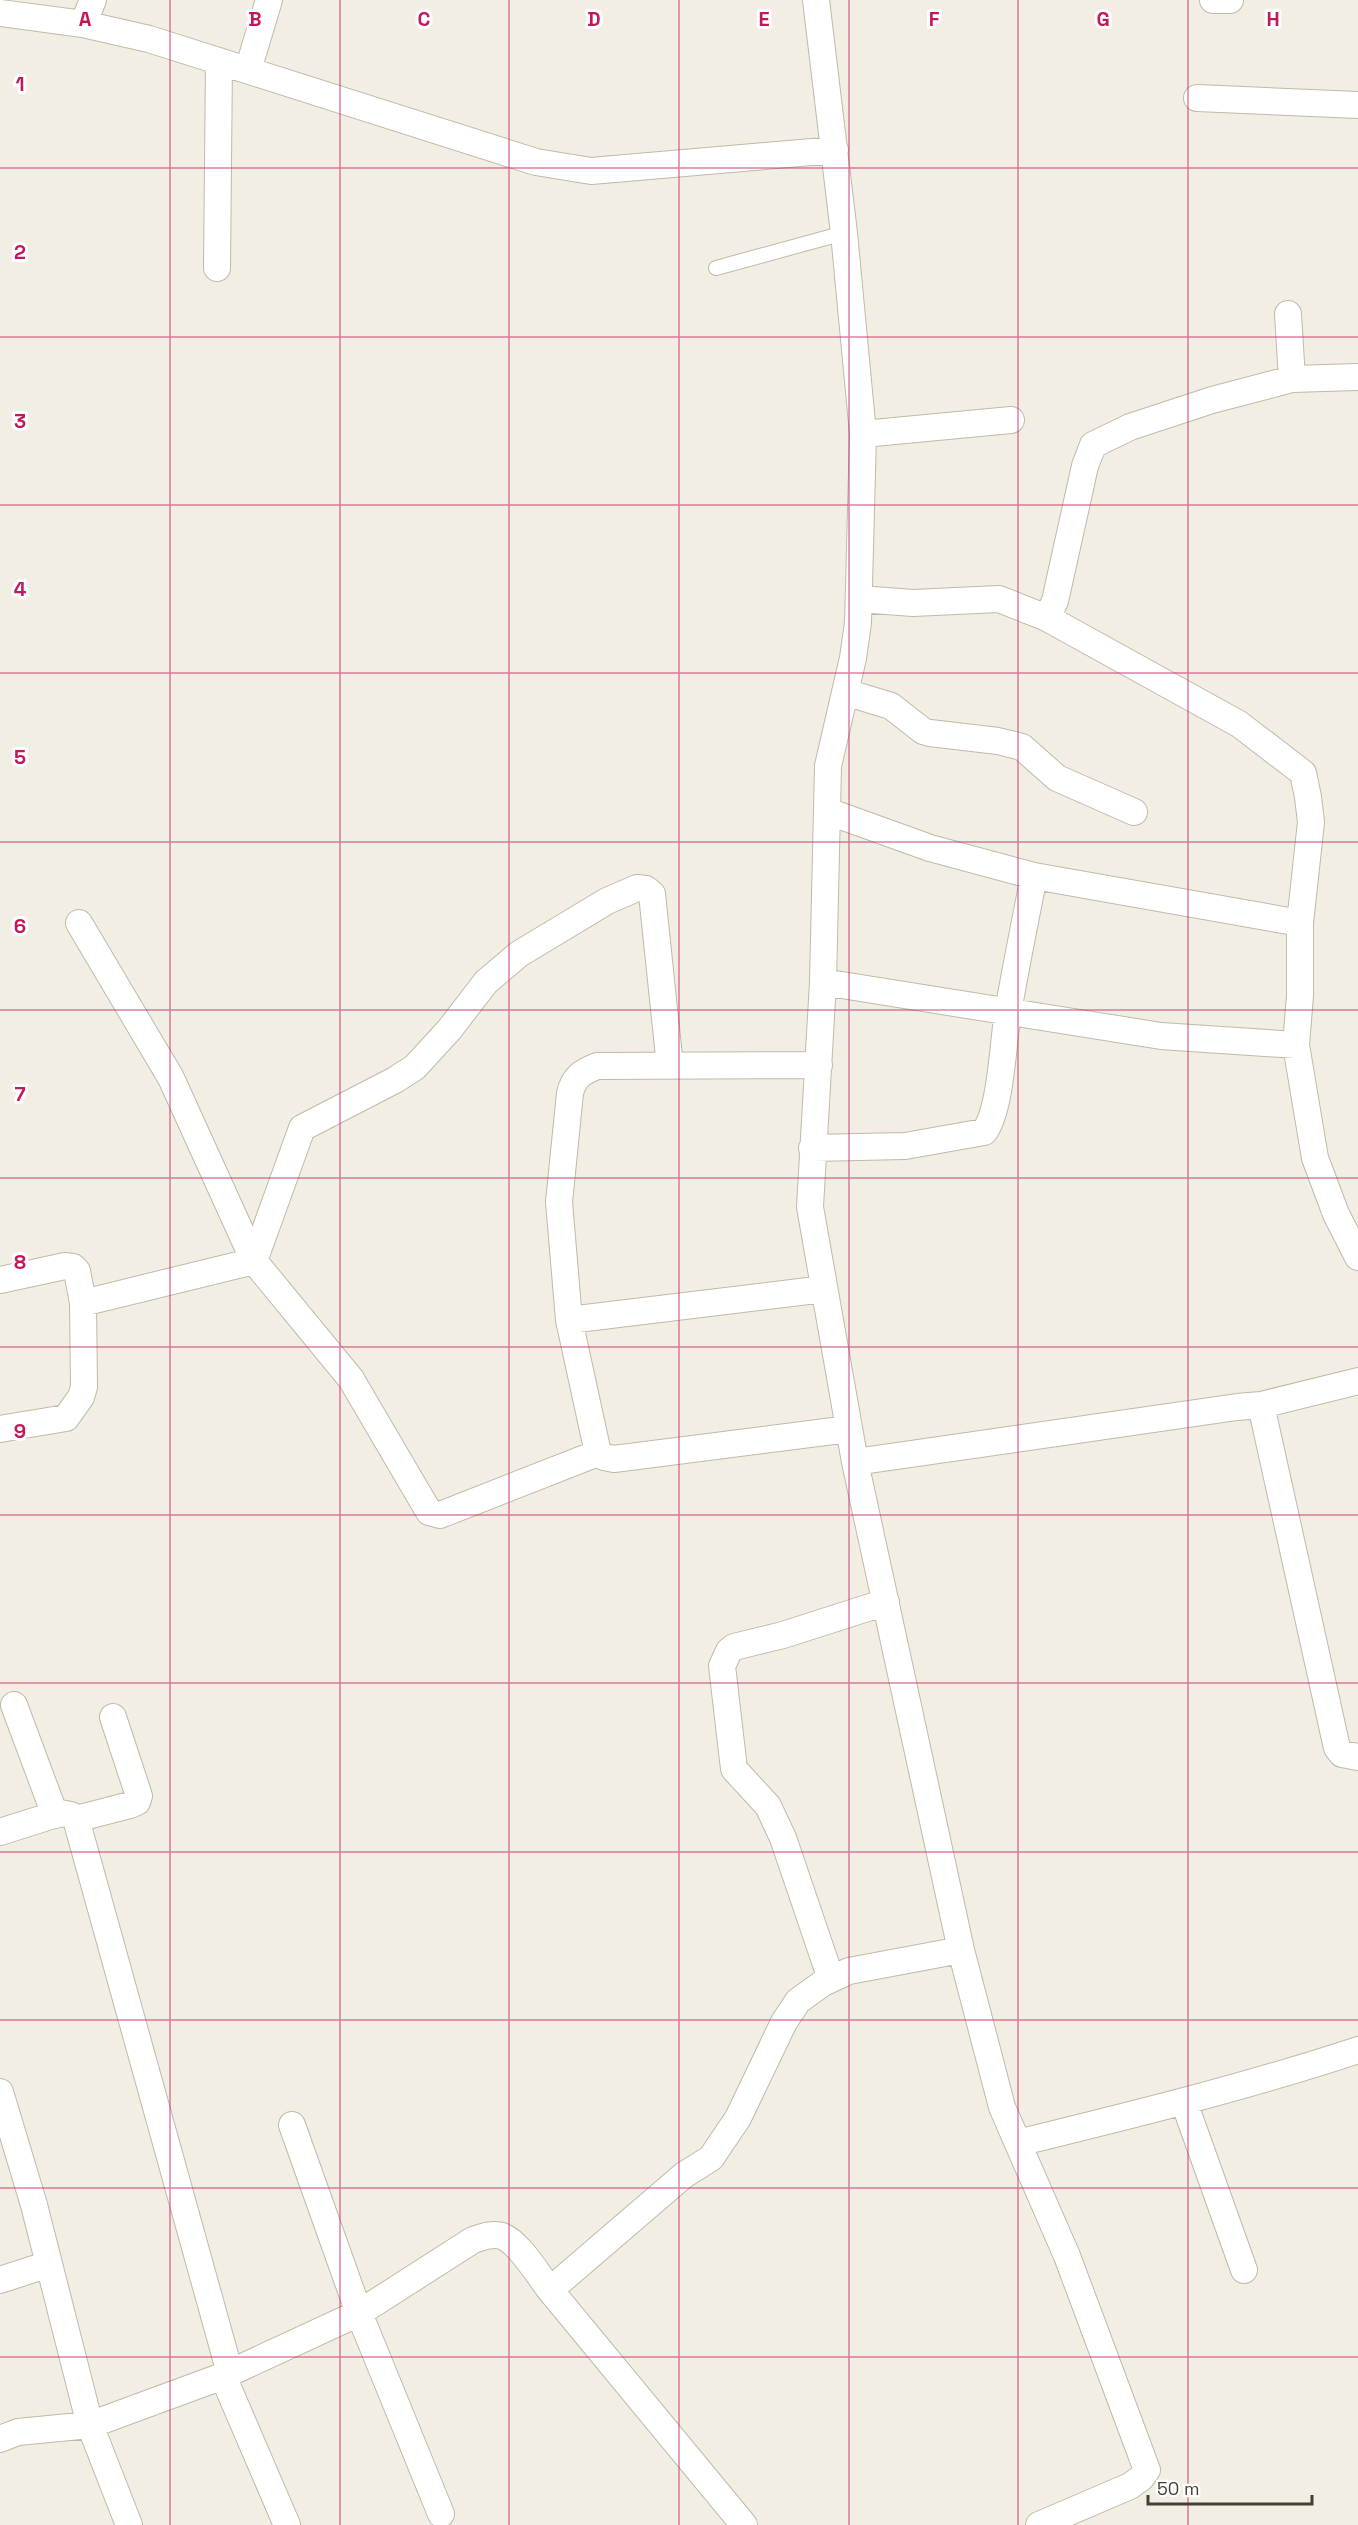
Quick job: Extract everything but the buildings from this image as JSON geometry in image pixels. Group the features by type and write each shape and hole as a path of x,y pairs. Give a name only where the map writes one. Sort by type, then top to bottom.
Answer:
{"street":[{"path":"83,24 93,0"},
{"path":"248,70 269,0"},
{"path":"816,0 844,232 863,434 859,599 853,658 828,766 823,982 810,1207 855,1462 961,1950 1002,2107 1067,2256 1147,2470 1130,2486 1039,2525"},
{"path":"1213,0 1230,0"},
{"path":"0,13 83,24 150,39 536,162 591,171 835,150"},
{"path":"217,268 219,61"},
{"path":"1197,98 1358,105"},
{"path":"1288,314 1292,379"},
{"path":"1047,618 1055,601 1085,466 1092,445 1130,428 1212,400 1292,379 1358,377"},
{"path":"863,434 1011,420"},
{"path":"859,599 913,603 999,599 1047,618 1239,724 1303,773 1311,822 1300,922 1300,996 1296,1045 1315,1158 1336,1214 1355,1246"},
{"path":"845,693 891,706 923,731 998,741 1022,747 1058,778 1134,812"},
{"path":"827,811 930,848 1034,876 1300,922"},
{"path":"812,1148 905,1146 984,1132 993,1118 1008,1011 1034,876"},
{"path":"254,1261 302,1128 415,1067 449,1030 486,982 519,954 607,901 637,888 646,889 652,894 670,1066"},
{"path":"79,923 171,1078 254,1261 351,1379 429,1512 440,1515 598,1454 614,1459 849,1429"},
{"path":"823,982 1161,1036 1296,1045"},
{"path":"598,1454 569,1320 559,1202 573,1083 581,1072 597,1066 819,1065"},
{"path":"83,1303 254,1261"},
{"path":"0,1280 65,1266 73,1267 77,1271 83,1303 84,1387 75,1407 66,1418 0,1429"},
{"path":"569,1320 824,1289"},
{"path":"855,1462 1261,1405 1358,1381"},
{"path":"1261,1405 1337,1748 1342,1754 1358,1757"},
{"path":"831,1979 783,1838 768,1806 734,1769 722,1666 734,1647 783,1635 886,1602"},
{"path":"14,1705 66,1817 227,2374 287,2525"},
{"path":"0,1832 137,1802 140,1796 113,1717"},
{"path":"550,2290 684,2175 711,2158 738,2118 784,2022 798,2001 831,1979 849,1971 961,1950"},
{"path":"1018,2143 1184,2102 1358,2050"},
{"path":"0,2092 5,2125 49,2264 90,2425 129,2525"},
{"path":"1184,2102 1244,2270"},
{"path":"292,2125 359,2313 441,2514"},
{"path":"0,2439 18,2432 90,2425 227,2374 359,2313 473,2240 488,2235 503,2236 514,2246 744,2525"},
{"path":"0,2280 49,2264"}],"lane":[{"path":"716,268 844,232"}]}
